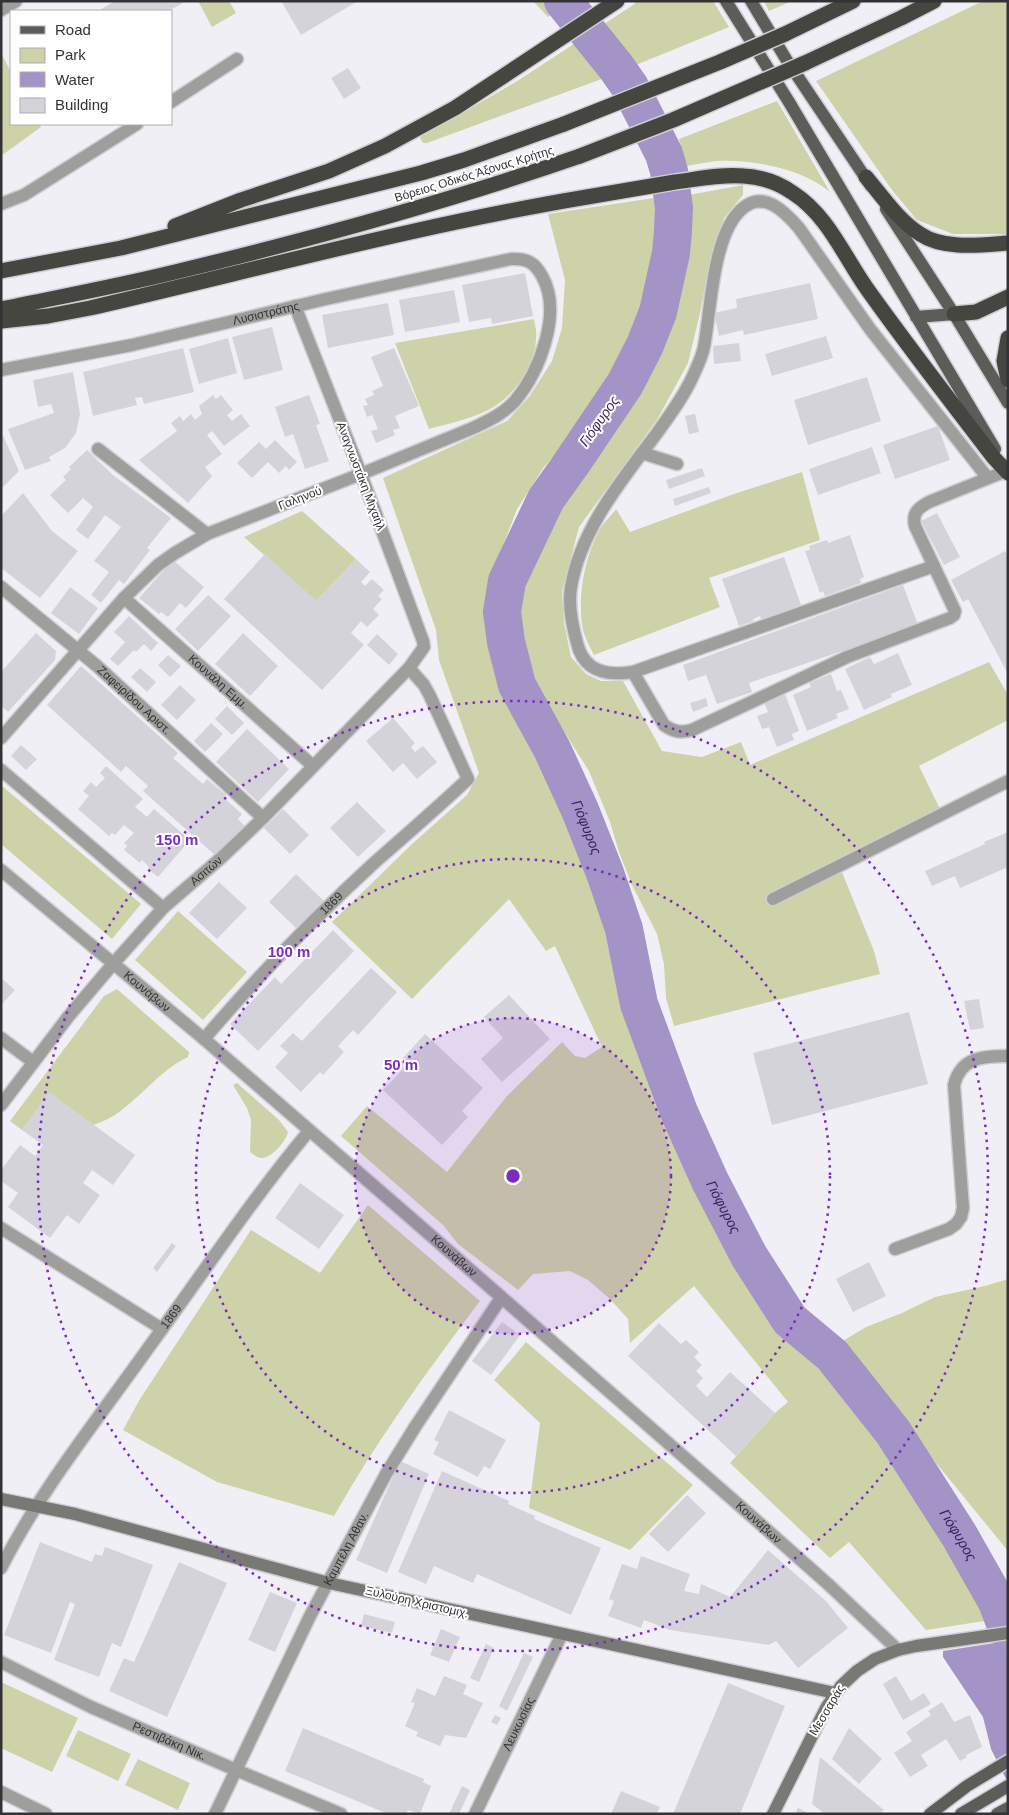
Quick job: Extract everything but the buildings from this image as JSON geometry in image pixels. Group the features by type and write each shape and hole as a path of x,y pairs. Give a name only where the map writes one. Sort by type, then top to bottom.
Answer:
{"highway":[{"path":"121,248 241,200 322,174 366,155 455,108 617,1"},
{"name":"Βόρειος Οδικός Άξονας Κρήτης","path":"1,271 121,248 421,173 464,160 564,124 720,62 785,34 853,1"},
{"name":"Βόρειος Οδικός Άξονας Κρήτης","path":"1,309 177,272 355,226 478,190 580,156 706,107 805,63 934,1"},
{"path":"1,321 33,318 90,308 461,220 707,177 752,176 780,185 817,212 826,223 859,278 886,315 994,458 1007,472"},
{"path":"866,177 907,223 920,234 953,244 1008,243"},
{"path":"954,314 981,310 1008,297"},
{"path":"1008,338 1004,360 1008,380"}],"main road":[{"path":"726,1 789,102 1007,472"},
{"path":"751,1 786,59 866,177 954,314 1008,403"},
{"path":"916,317 954,314"},
{"path":"930,1814 993,1769 1008,1761"},
{"path":"961,1814 1005,1788"},
{"path":"997,1814 1008,1808"}],"street":[{"path":"1,10 16,1"},
{"path":"172,101 237,59"},
{"path":"1,204 24,195 135,125"},
{"path":"934,566 633,672 616,675 601,672 592,667 582,656 573,629 570,598 582,548 603,508 680,399 699,363 703,349 712,285 729,226 736,214 744,206 754,202 763,201 777,207 799,228 870,329 987,477"},
{"name":"Λυσιστράτης","path":"1,370 132,344 502,260 518,258 531,262"},
{"name":"Γαληνού","path":"1,738 124,598 158,565 175,553 207,534 361,474 501,414 514,402 537,364 544,345 549,322 550,302 548,289 539,270 531,262"},
{"name":"Αναγνωστάκη Μιχαήλ","path":"295,306 361,474 424,647"},
{"path":"98,449 207,534"},
{"path":"642,453 677,464"},
{"path":"633,672 664,725 671,730 681,732 692,730 847,657 954,615 955,611 914,522 914,517 918,508 987,477 1007,472"},
{"name":"Ζαφειρίδου Αριστ.","path":"1,587 78,650 263,818"},
{"name":"Κουνάλη Εμμ.","path":"124,598 313,766"},
{"name":"Ασιτών","path":"1,1105 32,1062 113,964 163,908 221,858 263,818 409,668 424,647"},
{"name":"1869","path":"204,1039 238,999 304,931 374,864 468,779 430,696 424,685 409,668"},
{"path":"1,770 163,908"},
{"path":"773,899 1008,781"},
{"name":"Κουνάβων","path":"1,870 204,1039 770,1532 898,1650"},
{"path":"1,1038 32,1062"},
{"path":"896,1249 949,1229 961,1217 963,1197 954,1085 961,1068 976,1059 1008,1056"},
{"name":"1869","path":"1,1568 37,1506 269,1180 309,1131"},
{"path":"1,1228 162,1329"},
{"name":"Καμπέλη Αθαν.","path":"215,1814 310,1616 400,1451 501,1298"},
{"name":"Ξυλούρη Χριστομιχ.","path":"1,1499 117,1525 329,1582 835,1693"},
{"name":"Μεσσαράς","path":"773,1814 804,1749 835,1693 846,1680 867,1664 889,1652 1008,1633"},
{"name":"Λευκωσίας","path":"475,1814 562,1634"},
{"name":"Ρεστιβάκη Νικ.","path":"1,1662 91,1707 341,1814"},
{"path":"1,1792 46,1814"}],"green space":[{"path":"198,1 229,1 236,13 212,27"},
{"path":"533,1 567,1 548,17"},
{"path":"637,1 713,1 729,27 599,80 423,143 420,138 424,134 519,80"},
{"path":"764,1 792,1 769,11"},
{"path":"983,1 1008,1 1008,234 953,234 917,220 892,190 816,81"},
{"path":"1,53 10,70 10,125 40,125 41,127 1,156"},
{"path":"777,101 830,192 806,177 777,167 761,164 717,161 687,166 679,139"},
{"path":"743,185 743,195 724,218 710,261 688,363 658,418 579,527 562,591 564,623 571,657 586,674 601,681 623,681 662,751 702,757 741,742 750,765 989,662 1008,695 1008,720 919,766 940,809 837,860 874,951 880,974 674,1026 666,998 664,964 657,934 632,885 610,822 589,771 538,690 516,634 516,605 523,565 555,501 648,366 669,313 686,236 689,195"},
{"path":"660,197 661,243 644,318 623,365 581,425 544,467 517,509 488,585 490,633 510,689 579,832 611,915 632,1010 668,1111 705,1189 747,1268 783,1322 806,1344 847,1395 875,1424 909,1478 991,1620 926,1630 849,1542 830,1558 730,1463 775,1413 788,1402 694,1286 630,1343 628,1319 610,1299 588,1280 570,1271 533,1274 518,1290 458,1244 443,1225 341,1136 367,1106 447,1172 507,1096 562,1042 575,1056 585,1058 602,1047 555,946 546,951 509,899 412,999 332,922 412,844 467,795 479,773 439,660 436,630 383,478 507,421 529,397 552,361 562,328 565,280 548,214"},
{"path":"534,319 536,336 533,357 524,375 512,392 498,404 483,413 429,429 395,343"},
{"path":"802,472 820,540 709,578 720,607 594,655 583,630 581,592 589,554 594,542 601,528 616,509 630,532 731,495"},
{"path":"302,511 356,559 316,601 244,537"},
{"path":"1,785 141,904 112,939 1,844"},
{"path":"178,911 247,972 203,1020 135,960"},
{"path":"117,989 189,1052 188,1057 175,1064 119,1112 106,1120 93,1125 49,1093 22,1130 10,1121 104,996"},
{"path":"237,1083 279,1120 288,1132 278,1148 266,1157 262,1158 250,1152 251,1120 247,1108 233,1085"},
{"path":"368,1205 480,1301 404,1406 350,1488 334,1516 217,1482 123,1430 140,1399 251,1230 320,1273"},
{"path":"1008,1279 1008,1551 892,1409 836,1345 866,1327 902,1313 935,1297"},
{"path":"526,1342 693,1485 630,1550 529,1508 540,1423 494,1380"},
{"path":"1,1682 78,1718 52,1772 1,1748"},
{"path":"78,1730 131,1754 118,1781 66,1756"},
{"path":"138,1759 190,1783 178,1810 125,1785"}],"water":[{"path":"1008,1641 1008,1783 991,1749 983,1717 943,1657 943,1651"}],"waterway":[{"name":"Γιόφυρος","path":"563,1 630,87 664,154 669,171 674,208 673,231 671,253 658,312 645,345 625,384 546,499 507,581 502,612 506,642 517,685 552,749 580,810 605,873 624,929 639,1004 679,1112 710,1181 749,1256 790,1320 832,1355 893,1432 959,1535 997,1602 1008,1631"}]}
